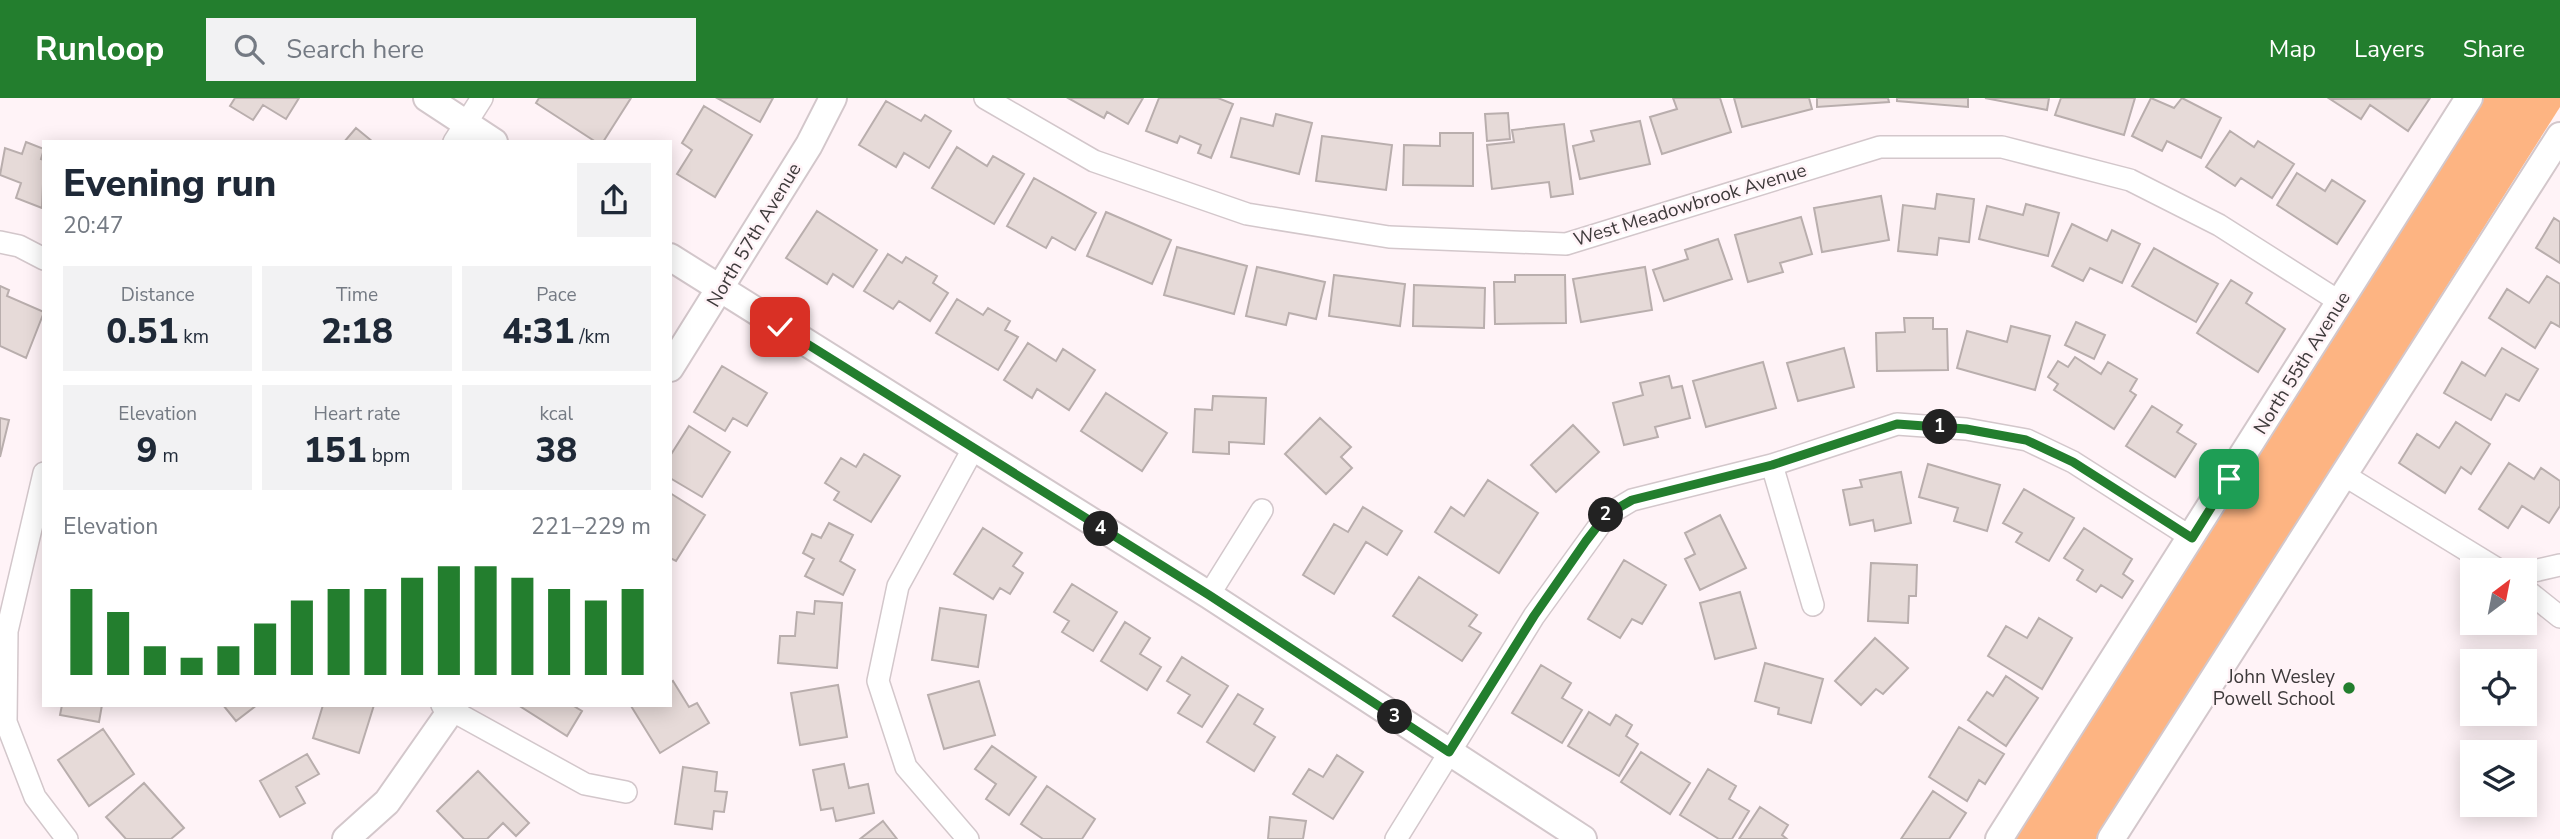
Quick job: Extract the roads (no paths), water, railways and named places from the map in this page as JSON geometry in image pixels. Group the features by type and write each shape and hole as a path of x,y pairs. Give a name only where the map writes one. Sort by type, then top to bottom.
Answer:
{"street":[{"path":"427,98 460,133 486,140"},
{"path":"460,133 482,98"},
{"name":"North 57th Avenue","path":"672,365 809,145 832,98"},
{"name":"West Meadowbrook Avenue","path":"985,98 1094,161 1247,214 1389,237 1566,244 1880,147 2002,147 2130,180 2219,225 2340,302"},
{"name":"North 55th Avenue","path":"1998,839 2192,538 2469,98"},
{"path":"2111,839 2560,136"},
{"path":"0,242 19,246 42,258"},
{"path":"672,258 1209,595 1583,839"},
{"path":"1396,839 1534,616 1606,515 1632,500 1772,465 1897,424 1978,431 2026,440 2073,462 2192,538"},
{"path":"968,839 906,767 878,681 898,586 973,449"},
{"path":"1772,465 1813,605"},
{"path":"2344,475 2479,558"},
{"path":"42,481 6,631 6,722 35,797 67,839"},
{"path":"1209,595 1262,510"},
{"path":"2538,570 2560,565"},
{"path":"2538,599 2560,617"},
{"path":"346,839 387,802 449,708 585,784 626,792"}],"place":[{"name":"John Wesley Powell School","path":"2349,688"}]}
